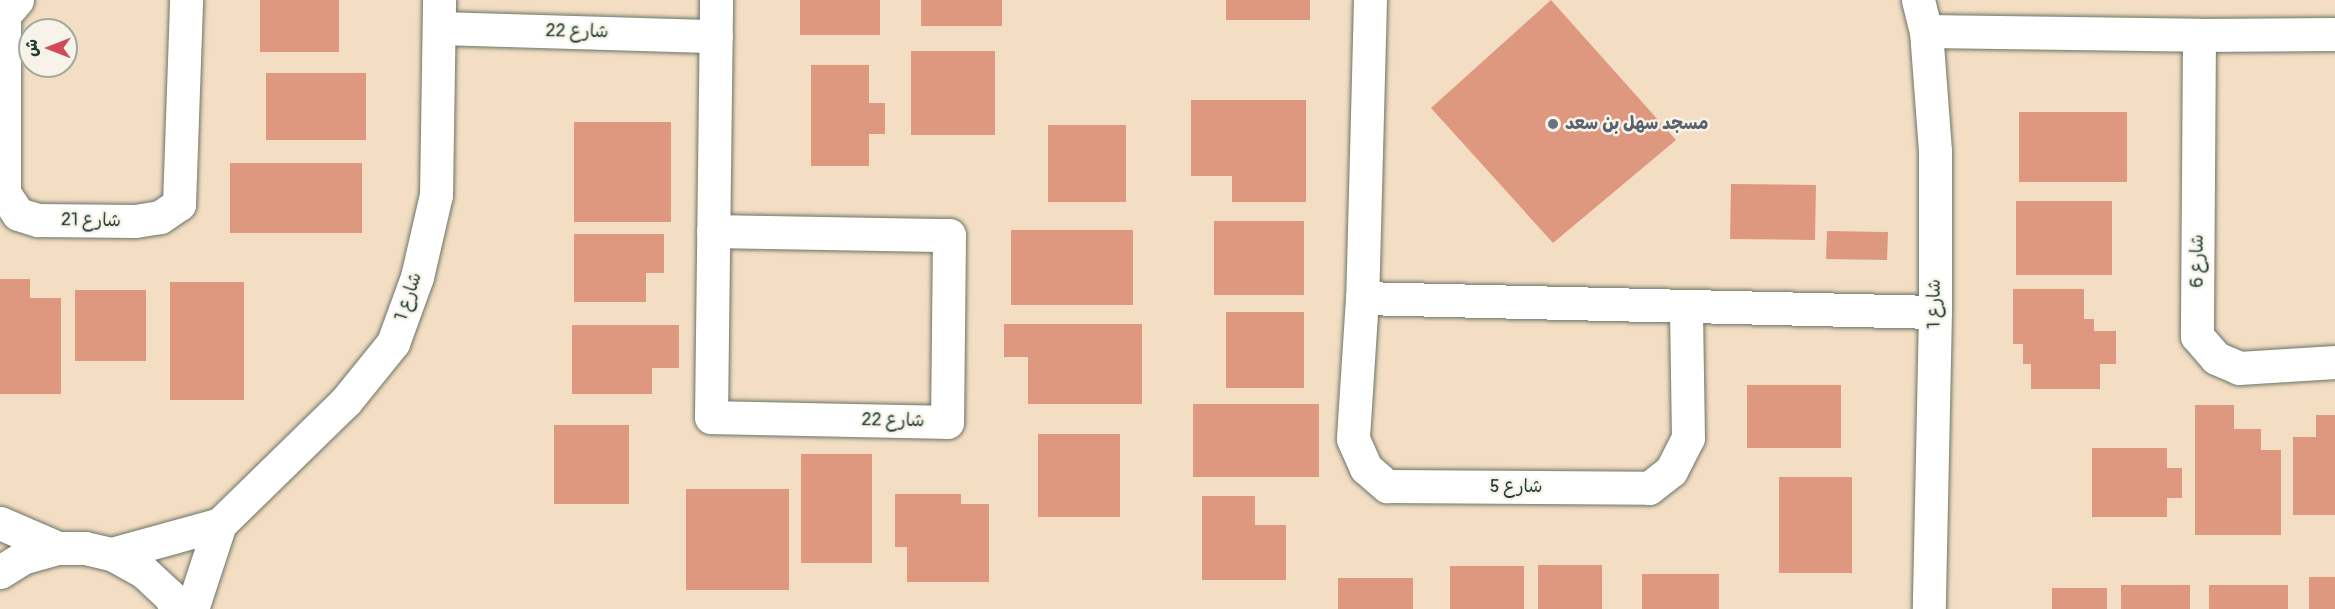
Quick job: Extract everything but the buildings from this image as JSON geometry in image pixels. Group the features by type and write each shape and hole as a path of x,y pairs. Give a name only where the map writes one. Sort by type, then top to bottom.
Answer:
{"street":[{"name":"شارع 21","path":"17,0 4,15 4,193 18,214 38,220 135,221 160,217 179,204 186,0"},
{"name":"شارع 22","path":"713,231 949,235 947,422 711,417 713,231 716,36 716,0"},
{"name":"شارع 5","path":"1370,0 1362,298 1353,439 1366,468 1387,486 1649,488 1671,471 1688,438 1686,306"},
{"name":"شارع 1","path":"1918,0 1926,31 1935,151 1935,312 1929,609"},
{"name":"شارع 22","path":"439,14 716,36"},
{"name":"شارع 1","path":"192,609 220,524 346,401 393,343 417,277 436,195 439,14"},
{"path":"1926,31 2199,35 2335,34"},
{"name":"شارع 6","path":"2199,35 2197,336 2216,358 2239,368 2335,362"},
{"path":"1362,298 1935,312"},
{"path":"0,524 58,548"},
{"name":"شارع 1","path":"112,554 220,524"},
{"path":"0,572 22,558 58,548 86,548 112,554 143,570 169,595 177,609"}],"place":[{"name":"مسجد سهل بن سعد","path":"1553,124"}]}
